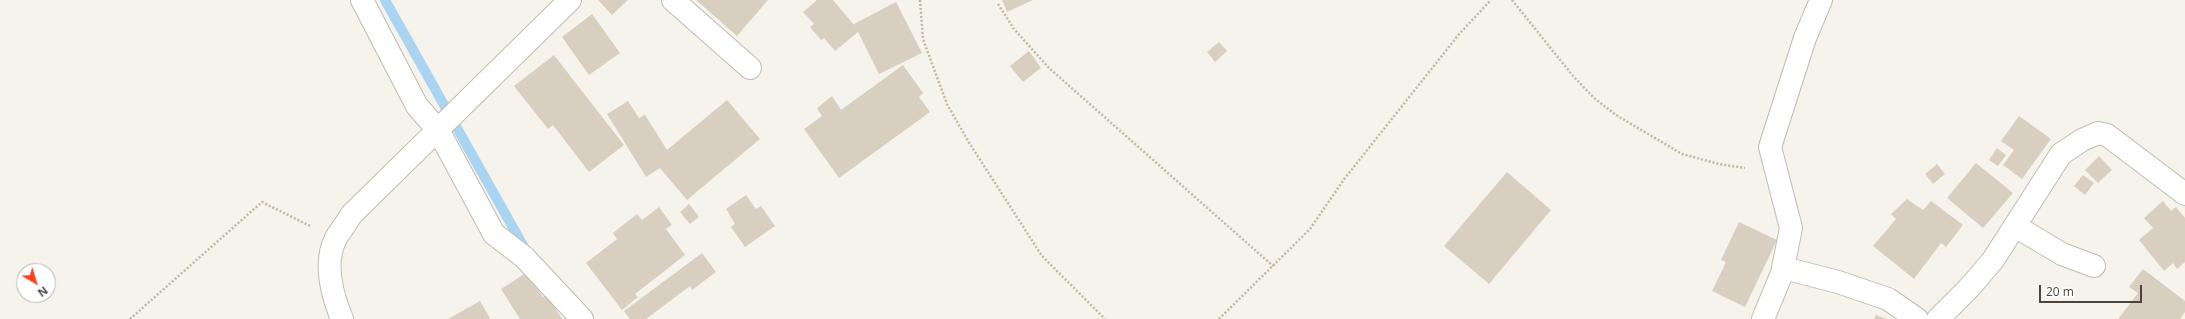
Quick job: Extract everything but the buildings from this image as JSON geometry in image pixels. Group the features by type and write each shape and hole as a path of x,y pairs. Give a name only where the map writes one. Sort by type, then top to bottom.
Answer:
{"street":[{"path":"362,0 417,106 446,122 494,234 524,257 582,319"},
{"path":"342,319 333,297 330,266 336,239 352,214 570,0"},
{"path":"674,0 750,68"},
{"path":"1762,319 1784,268 1791,228 1770,147 1805,38 1821,0"},
{"path":"1938,319 1970,287 1993,260 2061,154 2082,140 2098,134 2107,135 2185,194"},
{"path":"2015,226 2062,254 2094,266"},
{"path":"1784,268 1838,282 1888,299 1917,319"}],"path":[{"path":"920,0 923,39 947,104 964,134 1042,256 1105,319"},
{"path":"1219,319 1310,229 1346,178 1455,39 1492,0"},
{"path":"1512,0 1574,76 1594,98 1616,115 1682,154 1719,164 1777,173"},
{"path":"998,4 1014,29 1049,68 1273,266"},
{"path":"130,319 262,202 336,239"}],"waterway":[{"path":"385,0 525,249"}]}
